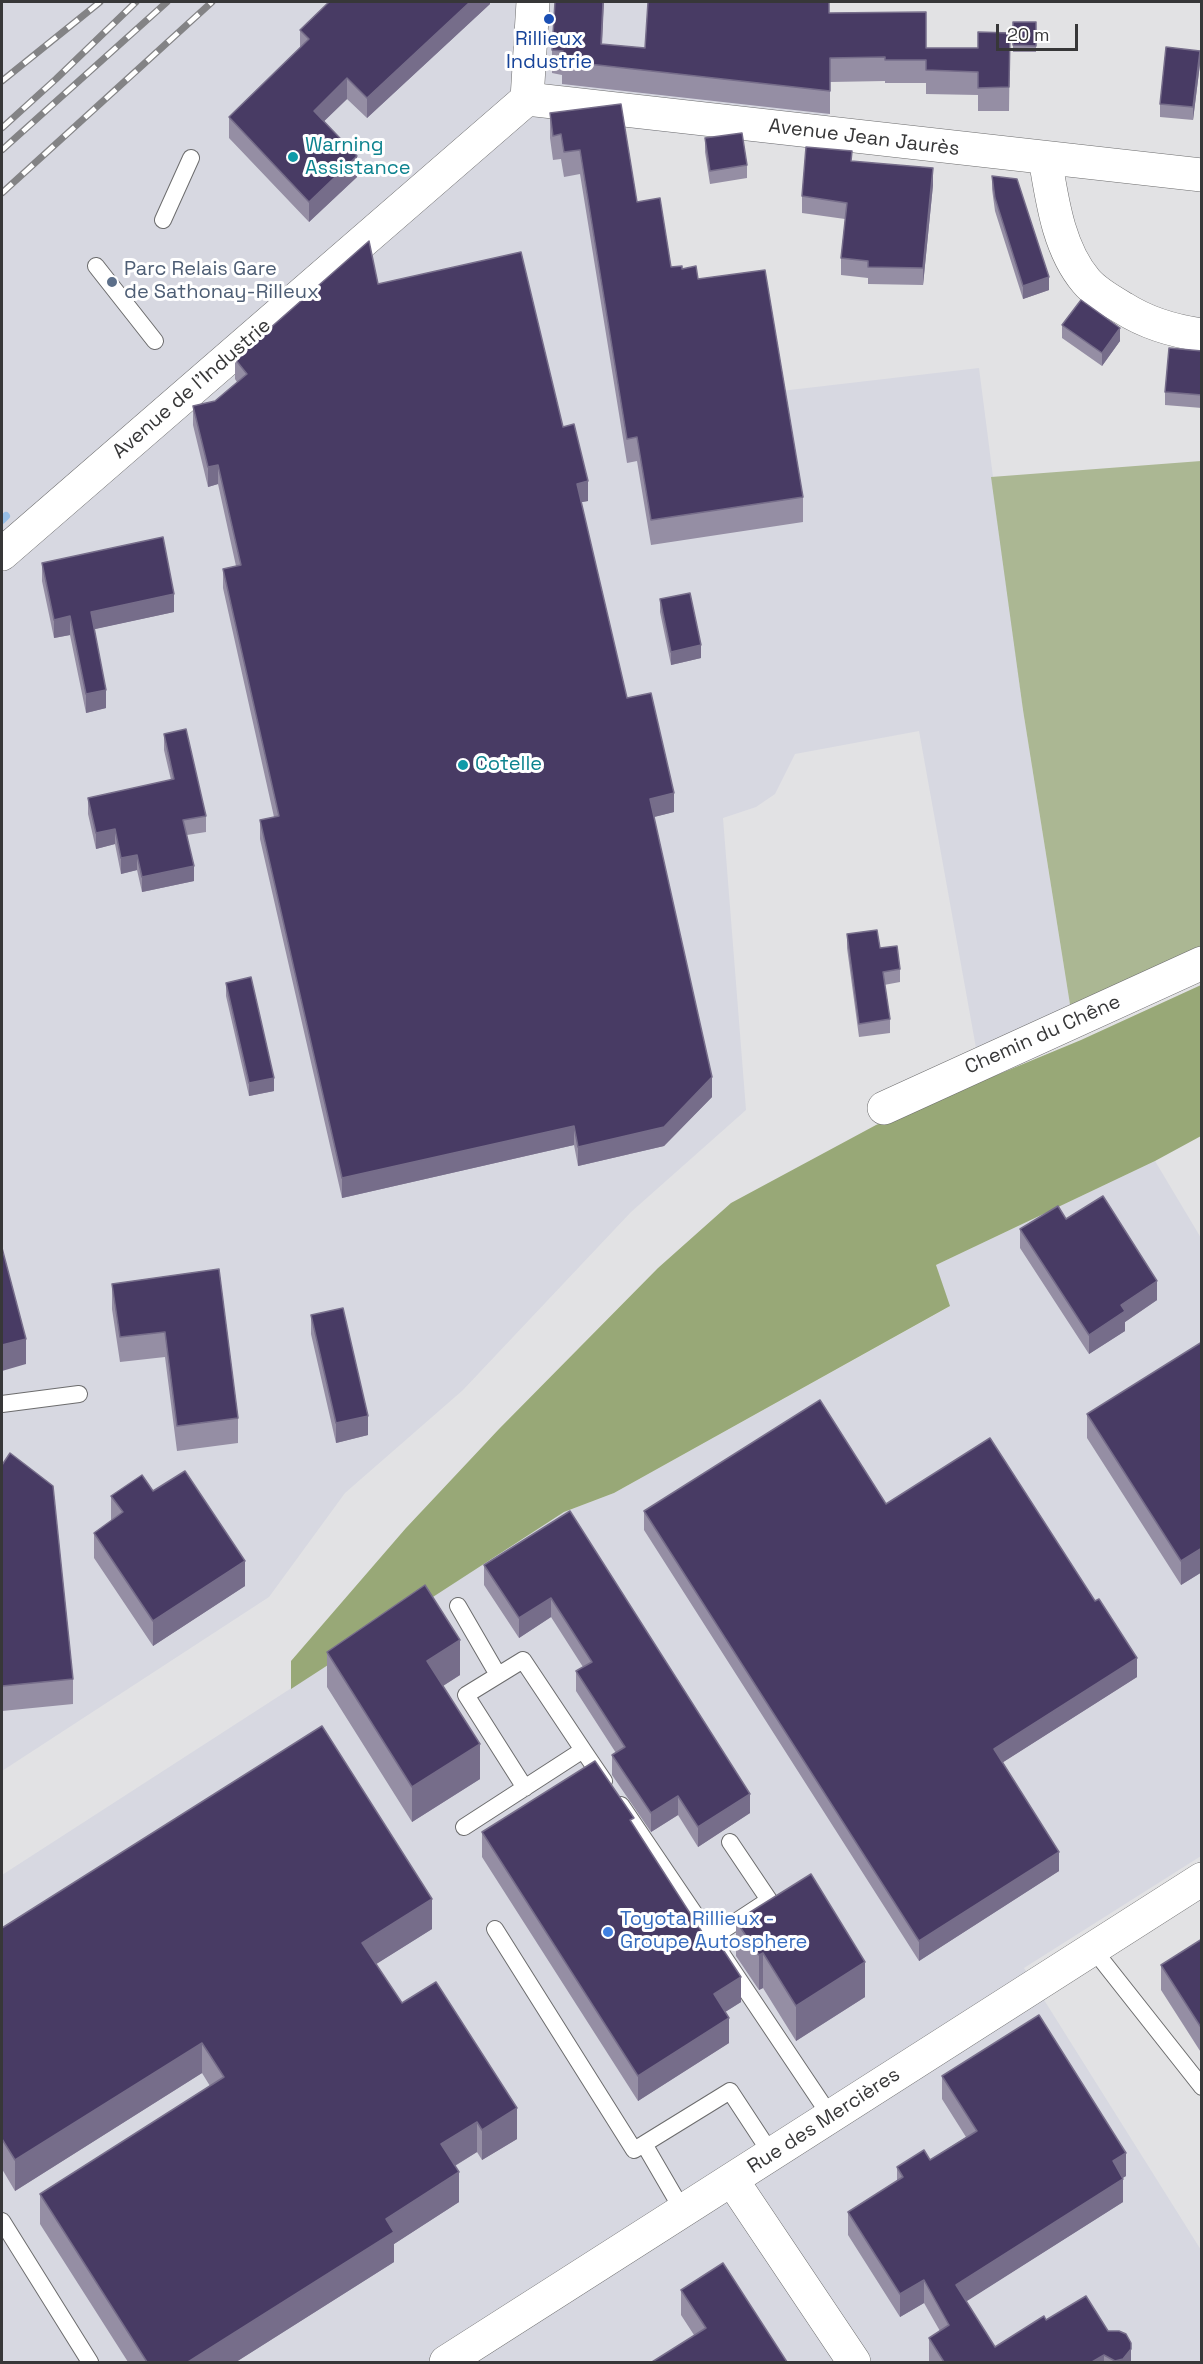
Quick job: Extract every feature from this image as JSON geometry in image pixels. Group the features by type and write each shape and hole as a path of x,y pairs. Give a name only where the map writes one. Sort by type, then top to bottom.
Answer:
{"street":[{"path":"527,99 533,2"},
{"name":"Avenue Jean Jaurès","path":"527,99 1202,175"},
{"name":"Avenue de l'Industrie","path":"2,554 527,99"},
{"path":"1045,158 1059,226 1072,260 1086,281 1142,320 1166,328 1201,329"},
{"name":"Chemin du Chêne","path":"884,1108 1202,963"},
{"name":"Rue des Mercières","path":"446,2362 1202,1879"},
{"path":"732,2180 854,2362"}],"lane":[{"path":"163,220 191,158"},
{"path":"96,266 155,341"},
{"path":"2,1404 79,1394"},
{"path":"458,1606 498,1675"},
{"path":"525,1788 465,1695 523,1660 831,2117"},
{"path":"464,1827 584,1750"},
{"path":"711,1938 769,1900 730,1842"},
{"path":"495,1929 634,2150 730,2091 772,2155"},
{"path":"1093,1949 1202,2087"},
{"path":"644,2144 683,2211"},
{"path":"2,2222 90,2362"}],"shaded area":[{"path":"2,2 825,2 828,121 823,150 621,127 646,285 781,391 979,368 1023,710 1072,1017 978,1059 919,731 795,754 775,794 756,807 723,818 746,1110 631,1212 463,1390 345,1493 269,1597 2,1771"},
{"path":"1155,1161 1201,1238 1201,1856 1024,1968 1201,2250 1201,2362 2,2362 2,1875 564,1512 614,1493 949,1307 936,1265"}],"green space":[{"path":"1201,461 1201,950 1072,1017 1023,710 991,477"},
{"path":"1201,985 1201,1136 1155,1161 936,1265 950,1306 614,1493 564,1512 291,1689 291,1661 406,1528 499,1429 658,1268 731,1203 876,1125 1081,1040"}],"building":[{"path":"329,2 470,2 367,98 347,78 314,111 357,156 309,202 229,117 309,39 300,30"},
{"path":"555,2 603,2 601,44 645,48 648,2 829,2 829,13 926,12 926,48 978,48 978,32 1010,33 1009,87 978,88 978,72 926,70 926,60 885,60 885,57 830,58 830,91 562,61 563,51 552,50"},
{"path":"1013,22 1036,22 1036,46 1013,45"},
{"path":"1166,47 1200,51 1193,107 1160,104"},
{"path":"621,104 637,202 660,198 671,267 682,266 682,269 696,266 698,279 765,270 803,497 651,520 637,437 627,439 580,150 564,152 561,134 553,136 550,113"},
{"path":"742,133 747,165 710,171 705,138"},
{"path":"806,147 852,151 851,161 933,168 923,268 868,267 868,261 841,258 847,203 802,196"},
{"path":"992,176 1017,179 1049,277 1023,286 995,198"},
{"name":"Cotelle","path":"369,241 378,284 521,252 563,427 574,424 588,481 577,484 627,698 651,693 674,793 650,799 712,1077 664,1127 578,1147 574,1126 342,1178 260,820 279,816 223,569 241,565 218,465 208,467 193,406 215,401 247,374 235,359"},
{"path":"1081,300 1120,328 1102,353 1062,325"},
{"path":"1169,348 1202,351 1202,395 1165,392"},
{"path":"163,537 174,594 91,612 106,690 86,694 70,616 54,620 42,563"},
{"path":"690,593 701,645 671,652 660,599"},
{"path":"186,729 206,816 183,820 194,866 142,877 137,855 121,858 115,829 96,833 88,798 174,779 164,734"},
{"path":"877,930 880,948 897,946 900,969 883,972 890,1019 859,1024 847,934"},
{"path":"251,977 274,1078 249,1083 226,983"},
{"path":"1103,1196 1157,1281 1121,1305 1125,1311 1089,1335 1020,1229 1058,1206 1066,1219"},
{"path":"2,1248 26,1339 2,1345"},
{"path":"219,1269 238,1418 177,1426 165,1332 120,1337 112,1284"},
{"path":"343,1308 368,1416 336,1423 311,1315"},
{"path":"1202,1342 1202,1548 1181,1561 1087,1414"},
{"path":"820,1400 886,1504 990,1438 1095,1601 1099,1599 1137,1658 994,1749 1059,1852 919,1941 644,1511"},
{"path":"10,1453 53,1486 73,1679 2,1686 2,1465"},
{"path":"185,1471 245,1561 153,1621 94,1533 123,1512 111,1496 142,1475 153,1491"},
{"path":"570,1511 750,1794 698,1827 678,1796 651,1813 612,1755 625,1747 576,1671 592,1662 551,1598 519,1618 484,1565"},
{"path":"425,1585 460,1640 427,1661 480,1744 412,1787 327,1652"},
{"path":"322,1726 432,1899 362,1943 402,2003 436,1982 517,2108 482,2130 477,2122 441,2144 459,2172 386,2219 394,2232 188,2362 147,2362 40,2194 224,2077 202,2043 15,2160 2,2139 2,1928"},
{"name":"Toyota Rillieux - Groupe Autosphere","path":"595,1761 634,1818 630,1820 711,1946 718,1942 741,1977 714,1994 729,2018 638,2076 482,1832"},
{"path":"811,1874 865,1962 796,2006 763,1953 759,1955 736,1921"},
{"path":"1202,1939 1202,2029 1161,1965"},
{"path":"1039,2015 1126,2153 1113,2161 1123,2179 956,2285 995,2347 1044,2316 1046,2320 1086,2296 1108,2331 1119,2331 1126,2334 1131,2343 1131,2349 1123,2359 1115,2361 1104,2355 1092,2362 944,2362 929,2338 949,2325 924,2280 900,2294 848,2212 903,2177 897,2167 924,2150 930,2160 977,2131 942,2076"},
{"path":"723,2263 787,2362 652,2362 706,2328 681,2290"}],"waterway":[{"path":"2,520 6,516"}],"railway":[{"path":"2,81 100,2"},
{"path":"2,128 136,2"},
{"path":"2,150 167,2"},
{"path":"2,193 212,2"}],"place":[{"name":"Rillieux Industrie","path":"549,19"},
{"name":"Warning Assistance","path":"293,157"},
{"name":"Parc Relais Gare de Sathonay-Rilleux","path":"112,282"},
{"name":"Cotelle","path":"463,765"},
{"name":"Toyota Rillieux - Groupe Autosphere","path":"608,1932"}]}
